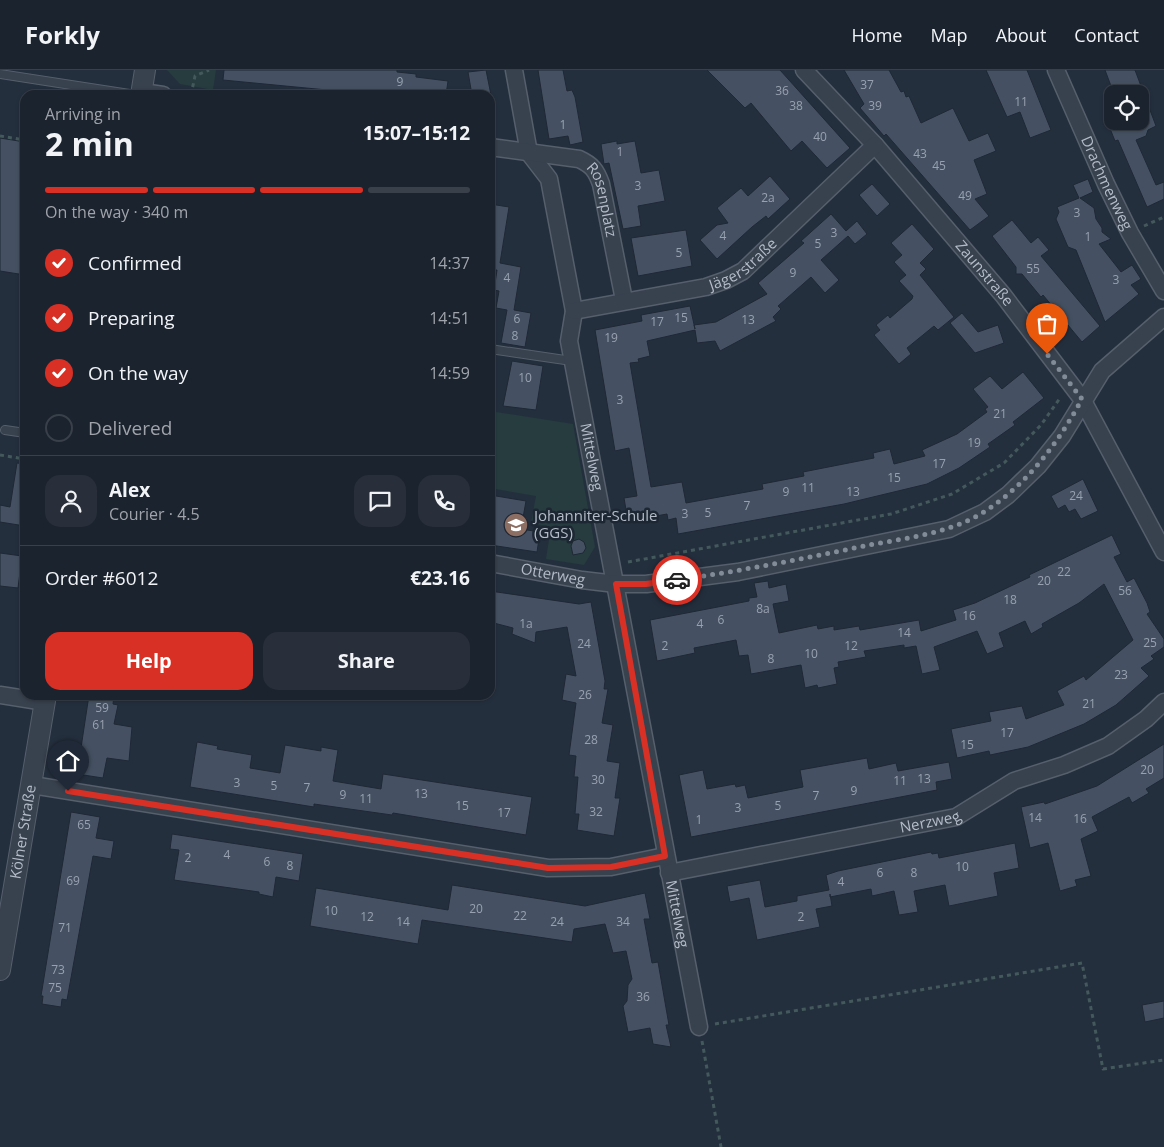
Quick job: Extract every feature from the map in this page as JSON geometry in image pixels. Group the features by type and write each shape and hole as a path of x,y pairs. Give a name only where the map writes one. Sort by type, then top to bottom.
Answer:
{"street":[{"path":"141,90 145,70"},
{"name":"Mittelweg","path":"514,70 529,153 549,179 574,311 569,341 616,584 665,856 699,1027"},
{"name":"Zaunstraße","path":"804,70 875,145 1004,295 1082,399 1164,552"},
{"name":"Drachmenweg","path":"1056,70 1106,184 1130,233 1164,291"},
{"name":"Jägerstraße","path":"574,311 624,300 706,286 726,280 743,271 875,145"},
{"name":"Rosenplatz","path":"495,148 579,159 591,164 602,184 624,300"},
{"name":"Otterweg","path":"495,565 616,584 646,584 738,572 949,529 985,512 1008,495 1038,466 1062,436 1082,399 1102,371 1164,317"},
{"path":"0,695 20,697"},
{"name":"Kölner Straße","path":"0,970 45,700"},
{"name":"Nerzweg","path":"669,874 956,817 1014,781 1064,765 1108,746 1146,719 1164,702"},
{"path":"32,785 548,868 611,867 665,856"}],"lane":[{"path":"0,74 112,90"},
{"path":"495,350 565,360 573,359"},
{"path":"5,430 20,432"}],"path":[{"path":"192,90 195,76 209,70"},
{"path":"0,136 20,139"},
{"path":"612,565 891,514 952,494 1004,463 1041,425 1069,383"},
{"path":"0,455 20,458"},
{"path":"699,1027 1082,963 1103,1069 1164,1060"},
{"path":"703,1046 721,1147"}],"green space":[{"path":"167,70 216,70 213,90 180,84"},
{"path":"495,412 573,424 595,547 584,565 546,559 551,527 531,523 536,496 495,489"}],"building":[{"path":"224,70 397,70 397,72 416,74 416,77 448,81 447,90 327,90 223,80"},
{"path":"486,70 490,90 471,90 468,72"},
{"path":"538,70 563,70 567,91 572,90 575,97 583,142 570,145 568,136 549,139"},
{"path":"707,70 780,70 850,148 827,168 802,141 791,151 751,103 745,108"},
{"path":"844,70 889,70 901,92 904,91 906,97 909,96 921,123 953,108 969,141 988,133 996,151 974,160 987,194 975,199 989,216 970,230 886,134 884,136 860,108 864,104"},
{"path":"986,70 1027,70 1051,130 1030,138 1020,112 1007,117"},
{"path":"1105,70 1135,70 1141,85 1111,85"},
{"path":"1149,107 1156,126 1149,130"},
{"path":"1111,130 1148,130 1146,136 1136,140 1156,185 1164,182 1164,199 1147,207 1118,140 1115,141"},
{"path":"0,138 20,141 20,274 0,271"},
{"path":"617,141 617,144 635,141 641,173 659,170 665,201 638,206 641,226 623,229 609,163 604,164 601,144"},
{"path":"770,176 790,199 768,219 766,216 752,227 717,259 700,240 717,225 728,223 717,208 741,188 748,196"},
{"path":"1088,179 1093,192 1080,198 1094,208 1096,219 1102,228 1102,232 1111,239 1099,244 1121,272 1132,265 1141,279 1131,285 1139,294 1105,322 1076,250 1068,247 1056,219 1059,212 1057,207 1079,198 1073,185"},
{"path":"872,184 890,204 877,216 859,195"},
{"path":"495,205 509,207 500,263 521,267 514,310 531,313 525,347 501,343 507,310 496,308 499,291 495,290 497,270 495,270"},
{"path":"831,214 846,231 857,221 867,234 855,244 848,236 821,260 839,280 825,293 811,277 778,306 781,309 773,317 776,321 720,351 715,341 697,343 695,330 647,341 650,356 638,359 639,362 630,363 651,487 682,482 686,503 763,489 762,484 804,476 803,472 874,458 873,453 890,449 894,464 925,456 922,450 957,434 987,412 985,409 988,407 973,389 990,376 1002,389 1023,372 1044,398 1013,422 1015,425 988,444 990,447 959,468 927,484 844,504 678,534 676,518 668,520 667,514 628,521 624,498 637,496 629,448 615,451 595,330 642,321 641,315 690,306 694,325 716,322 767,294 758,283 804,243 801,241"},
{"path":"1012,220 1031,243 1038,237 1049,250 1041,256 1100,326 1082,342 1043,295 1041,297 1022,274 1016,274 1016,267 992,236"},
{"path":"912,224 934,249 920,263 926,269 920,275 954,317 938,330 934,326 907,348 911,354 899,364 874,335 880,330 876,325 888,315 890,318 912,299 913,296 899,281 906,275 894,262 902,255 891,243"},
{"path":"686,230 692,266 638,276 631,238"},
{"path":"962,313 978,332 998,325 1004,343 975,353 950,323"},
{"path":"512,361 543,366 536,410 503,406"},
{"path":"17,463 20,463 20,525 0,522 0,505 10,507"},
{"path":"1083,479 1098,511 1081,519 1075,509 1069,512 1065,505 1058,509 1051,496"},
{"path":"495,496 526,501 521,529 540,532 537,552 495,546"},
{"path":"1112,535 1121,554 1114,557 1127,582 1134,578 1147,603 1150,612 1147,614 1164,639 1164,647 1151,656 1154,659 1141,668 1149,676 1116,705 1084,724 1028,747 990,755 989,751 957,758 951,729 991,721 989,712 1022,706 1026,719 1064,705 1057,691 1084,676 1086,680 1133,640 1104,584 1079,603 1042,624 1043,627 1031,634 1025,621 999,633 1004,647 987,654 977,631 934,647 940,670 922,674 916,646 904,648 904,645 864,651 866,657 838,662 839,667 834,668 837,684 818,688 817,685 805,688 801,665 751,674 748,655 739,656 736,640 694,648 695,653 657,661 650,620 749,601 749,598 757,597 754,583 768,581 769,588 786,584 789,601 773,604 779,633 817,625 818,629 834,626 834,630 859,626 860,630 919,620 921,631 956,620 953,610 975,603"},
{"path":"579,539 584,542 586,548 583,553 573,555 571,546 573,541"},
{"path":"0,553 20,556 18,588 0,586"},
{"path":"495,592 579,604 591,602 605,681 604,689 608,689 602,723 613,725 607,761 620,763 615,798 620,798 614,836 577,830 579,814 575,814 578,777 574,777 576,756 569,755 576,703 562,700 566,674 576,676 567,627 536,632 535,643 512,634 513,628 495,623"},
{"path":"88,700 113,700 113,704 118,705 114,724 132,727 129,761 107,758 103,778 77,774"},
{"path":"197,742 218,746 217,749 252,755 250,768 280,773 285,745 321,751 321,747 338,750 333,781 381,789 383,774 532,797 526,835 393,813 392,815 314,804 314,807 190,787"},
{"path":"1164,744 1164,778 1146,789 1149,793 1132,803 1129,797 1092,817 1098,831 1081,839 1091,876 1075,880 1077,886 1060,891 1048,843 1030,848 1021,807 1044,802 1045,804 1097,786"},
{"path":"867,758 869,769 896,763 898,771 949,762 952,779 936,782 937,790 691,837 679,775 703,770 707,789 735,784 736,787 745,785 748,798 803,787 800,770"},
{"path":"71,812 100,817 96,838 114,841 111,859 93,856 67,1000 62,999 61,1007 42,1004 43,996 41,996"},
{"path":"172,834 303,854 299,881 276,877 273,897 259,894 259,892 174,880 179,850 170,849"},
{"path":"1015,843 1019,868 994,873 998,896 949,906 945,885 914,891 918,912 899,915 894,891 872,896 871,889 830,897 832,906 816,909 820,927 757,940 749,898 730,902 727,886 760,880 765,907 797,901 797,896 829,890 826,875 838,871 931,852 932,854 938,853 939,858"},
{"path":"452,885 585,906 645,893 650,919 644,919 652,963 658,962 669,1025 666,1025 671,1047 653,1044 650,1028 628,1032 623,1006 627,1001 628,985 632,979 626,951 613,953 605,924 574,929 572,942 422,920 418,944 310,926 316,888 448,910"},
{"path":"1164,1001 1164,1018 1145,1022 1142,1005"}],"way so far":[{"path":"677,580 738,572 949,529 985,512 1008,495 1038,466 1062,436 1082,399 1047,354"}],"place":[{"name":"Johanniter-Schule (GGS)","path":"516,525"}],"route":[{"path":"68,791 548,868 584,869 611,867 665,856 616,584 646,584 677,580"}]}
